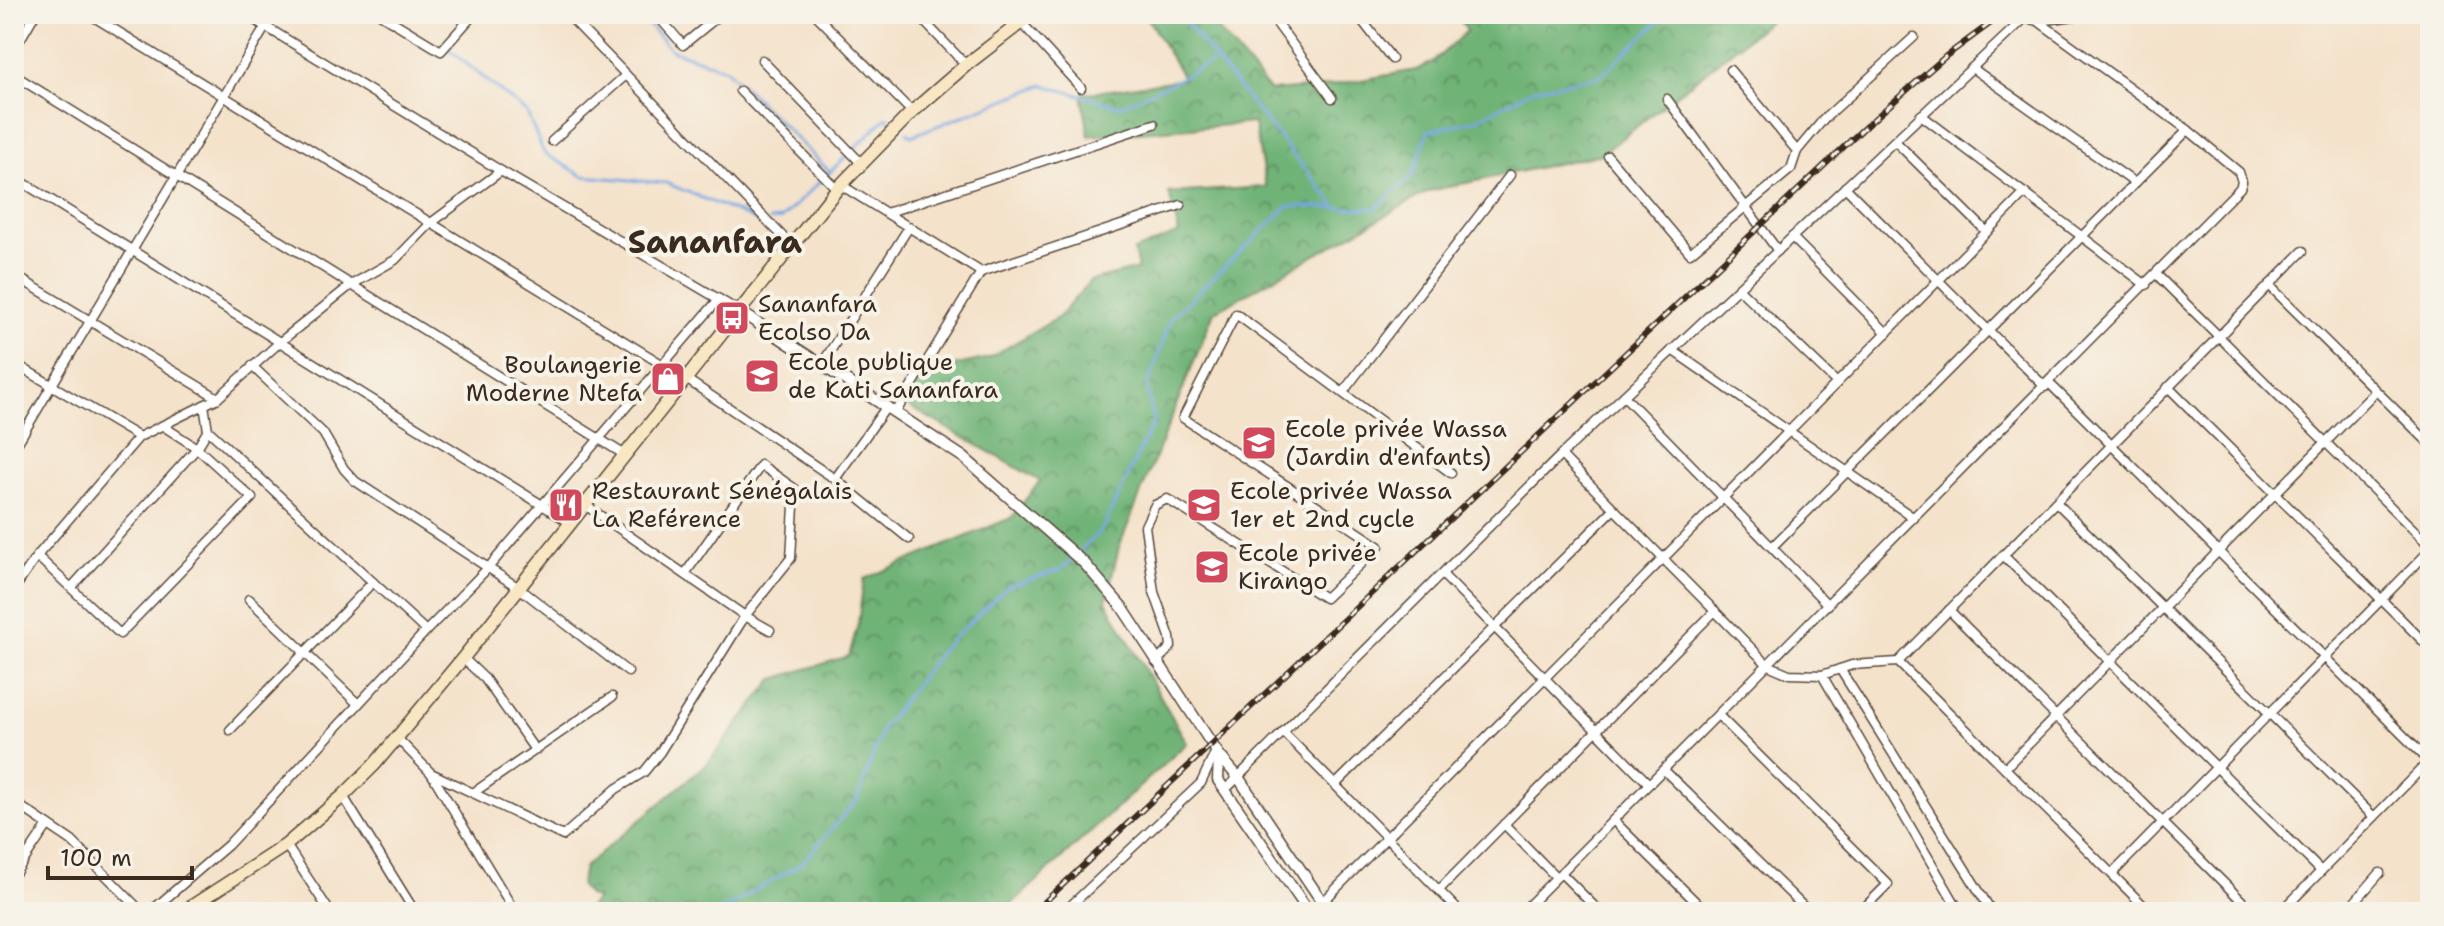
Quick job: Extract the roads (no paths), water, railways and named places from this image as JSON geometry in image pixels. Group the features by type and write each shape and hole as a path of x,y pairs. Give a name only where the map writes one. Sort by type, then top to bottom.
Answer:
{"main road":[{"path":"183,912 286,845 343,796 397,738 463,658 839,187 912,112 1032,14"}],"street":[{"path":"14,50 35,14"},
{"path":"89,14 686,379 835,479 909,539"},
{"path":"245,14 501,171 739,311 963,457 1085,564 1122,607 1217,753 1238,777 1325,907"},
{"path":"14,449 273,14"},
{"path":"380,14 441,51 474,14"},
{"path":"656,14 683,45 721,14"},
{"path":"815,14 912,112"},
{"path":"917,14 966,65"},
{"path":"1270,14 1332,98"},
{"path":"1357,14 1392,59"},
{"path":"2038,21 2088,14"},
{"path":"567,15 791,245"},
{"path":"1225,790 1561,455 2027,16 2188,130 2239,172 2240,188 1522,912"},
{"path":"1021,22 1081,88"},
{"path":"1608,156 1690,253 1791,169 1797,151 1823,120 1914,37"},
{"path":"762,60 862,164"},
{"path":"1972,68 2135,183"},
{"path":"1730,70 1797,151"},
{"path":"14,75 625,455"},
{"path":"552,141 626,75"},
{"path":"740,91 839,187 981,272"},
{"path":"1667,99 1778,251"},
{"path":"1921,115 2146,285"},
{"path":"886,213 1154,124"},
{"path":"1772,547 2188,130"},
{"path":"1895,141 1987,232"},
{"path":"14,589 37,556 139,437 218,398 280,342 351,285 395,260 431,223 501,171"},
{"path":"1343,392 1510,175"},
{"path":"14,177 571,523"},
{"path":"1845,187 2430,760 2281,912"},
{"path":"1217,753 1218,780 1225,790 1311,912 1325,907 1387,837 2025,193"},
{"path":"835,479 892,409 981,272 1181,205"},
{"path":"822,364 909,227"},
{"path":"1792,237 1887,333"},
{"path":"1561,455 1768,665 1789,674 1822,675 1852,665 1898,662 2303,251"},
{"path":"2112,874 2430,548 2156,274"},
{"path":"14,275 218,398"},
{"path":"2269,285 2430,444"},
{"path":"1738,288 1837,383"},
{"path":"150,912 228,845 488,568 719,299"},
{"path":"1156,662 1171,647 1154,592 1145,526 1155,505 1167,499 1325,598 1379,546 1183,418 1236,314 1451,473"},
{"path":"1672,350 1914,518"},
{"path":"14,363 139,437"},
{"path":"252,366 323,433 344,469 355,481 519,588 628,672"},
{"path":"2168,387 2430,648"},
{"path":"2005,768 2376,391"},
{"path":"1624,396 1828,605"},
{"path":"204,405 208,430 426,631"},
{"path":"37,556 120,634 252,498 197,448 163,426"},
{"path":"71,588 197,448 208,430"},
{"path":"431,773 563,836 616,789 644,772 660,752 745,616 791,558 795,489 761,465 685,574"},
{"path":"2056,502 2374,817"},
{"path":"585,505 770,630"},
{"path":"1335,785 1614,509"},
{"path":"2003,555 2321,871"},
{"path":"1442,574 1649,784"},
{"path":"230,730 373,582"},
{"path":"249,599 358,704"},
{"path":"1949,610 2253,912"},
{"path":"1439,890 1715,611"},
{"path":"463,658 485,679 535,750"},
{"path":"1898,662 2150,912"},
{"path":"1840,669 1992,912"},
{"path":"1822,675 1960,912"},
{"path":"473,793 612,697"},
{"path":"1718,715 1888,884 1866,910"},
{"path":"1283,732 1460,912"},
{"path":"397,738 431,773 515,912"},
{"path":"1064,912 1201,783 1217,753"},
{"path":"1664,770 1809,912"},
{"path":"343,796 415,912"},
{"path":"14,802 72,841 142,912"},
{"path":"1613,820 1706,912"},
{"path":"1504,824 1600,912"},
{"path":"14,875 48,825"},
{"path":"286,845 330,912"},
{"path":"2346,912 2380,873"}],"waterway":[{"path":"639,14 671,50 726,69 830,172"},
{"path":"1179,14 1336,207"},
{"path":"718,912 801,864 857,800 883,728 943,648 1007,587 1062,569 1103,528 1154,421 1147,388 1171,318 1288,206 1375,209 1413,175 1428,131 1476,120 1534,89 1601,76 1666,14"},
{"path":"446,47 527,113 544,153 583,176 666,183 762,221"},
{"path":"907,132 911,136 1043,85 1120,106 1216,59"},
{"path":"770,220 781,219 887,117 891,121"}],"railway":[{"path":"1034,912 1866,126 1946,56 2003,14"}],"place":[{"name":"Sananfara Ecolso Da","path":"732,318"},
{"name":"Ecole publique de Kati Sananfara","path":"762,376"},
{"name":"Boulangerie Moderne Ntefa","path":"668,379"},
{"name":"Ecole privée Wassa (Jardin d'enfants)","path":"1259,443"},
{"name":"Restaurant Sénégalais La Reférence","path":"566,505"},
{"name":"Ecole privée Wassa 1er et 2nd cycle","path":"1204,505"},
{"name":"Ecole privée Kirango","path":"1212,567"}],"district":[{"name":"Sananfara","path":"715,242"}]}
